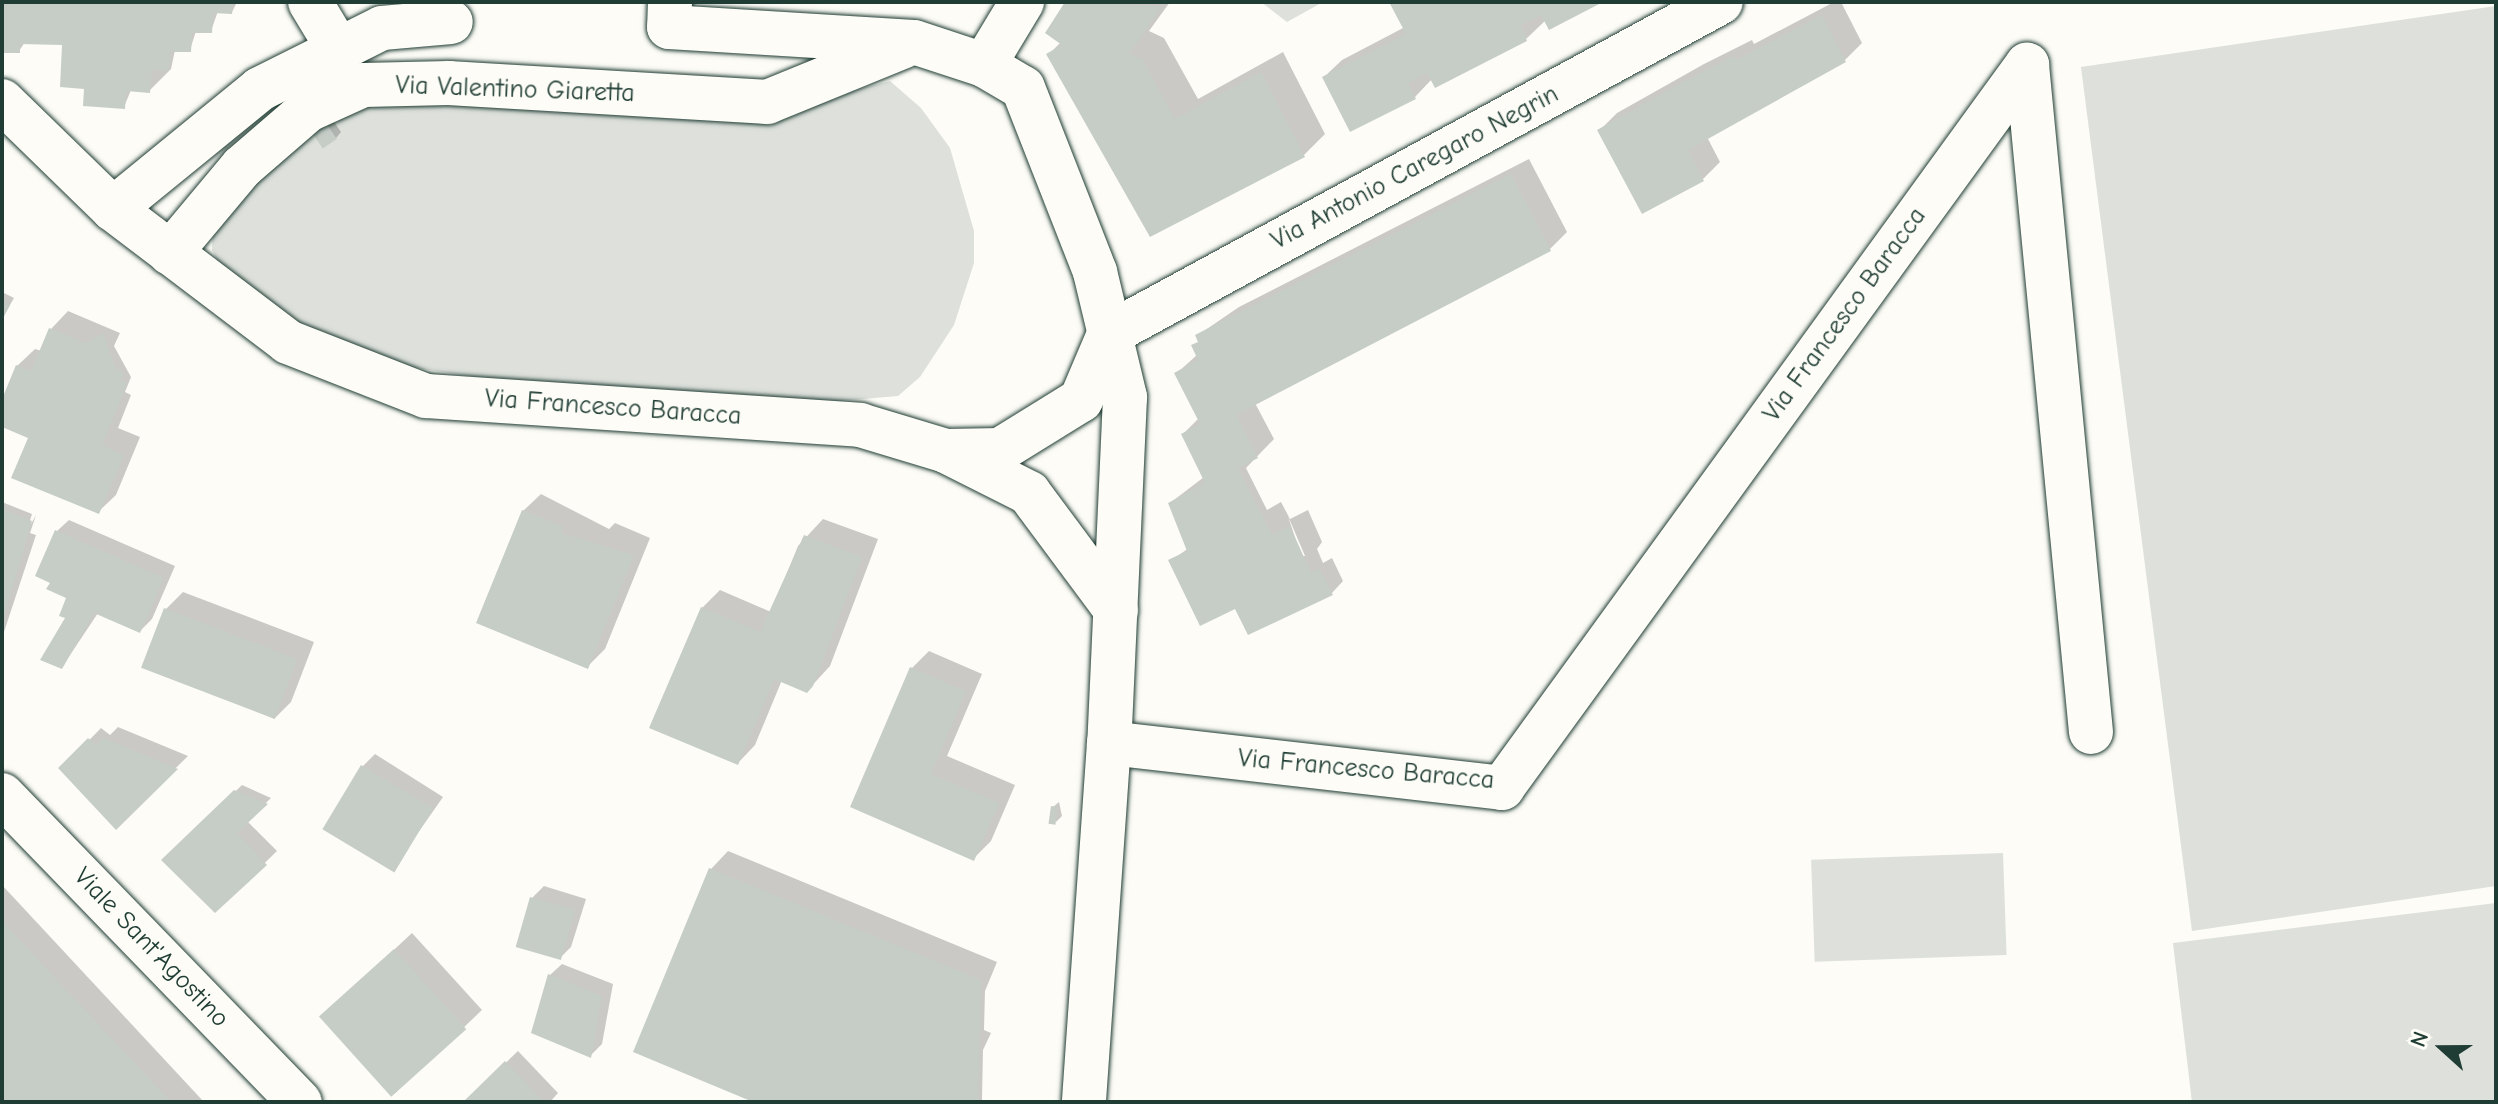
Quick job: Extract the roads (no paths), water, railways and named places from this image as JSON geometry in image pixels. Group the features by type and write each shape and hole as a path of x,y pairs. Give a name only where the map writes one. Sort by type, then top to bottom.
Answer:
{"street":[{"path":"310,2 339,50"},
{"path":"984,65 1022,2"},
{"name":"Via Antonio Caregaro Negrin","path":"1109,334 1721,2"},
{"path":"670,14 914,42 984,65 1023,88 1095,272 1125,397 1109,743 1084,1102"},
{"path":"113,209 260,89 382,28 451,22"},
{"name":"Via Valentino Giaretta","path":"170,253 242,167 297,120 363,85 449,83 767,102 914,42"},
{"name":"Via Francesco Baracca","path":"1109,743 1502,788 2027,65 2091,732"},
{"name":"Via Francesco Baracca","path":"2,101 113,209 288,342 426,396 860,425 946,451 1029,493 1116,610"},
{"path":"946,451 1000,450 1081,400 1109,334"},
{"name":"Viale Sant'Agostino","path":"2,795 300,1102"}]}
